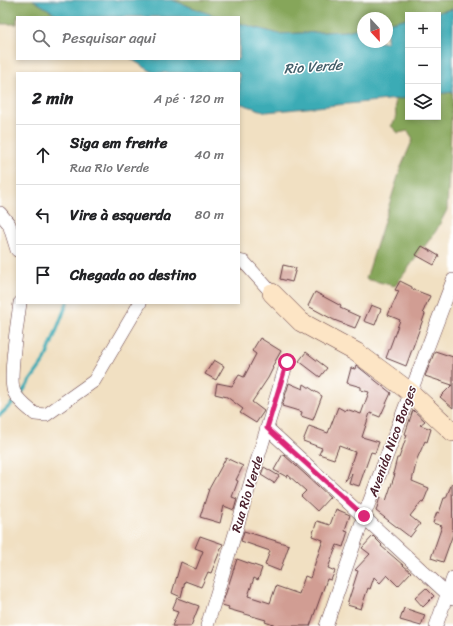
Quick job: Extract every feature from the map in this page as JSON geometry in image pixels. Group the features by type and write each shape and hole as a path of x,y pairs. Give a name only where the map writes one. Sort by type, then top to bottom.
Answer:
{"street":[{"path":"0,213 9,224 16,247"},
{"path":"240,261 244,262 301,322 356,352 410,392 453,432"},
{"name":"Avenida Nico Borges","path":"326,626 364,516 453,280"},
{"path":"20,304 14,347 13,390 18,398 35,414 46,415 94,381 139,304"},
{"name":"Rua Rio Verde","path":"207,626 287,362"},
{"path":"267,428 450,596"},
{"path":"436,626 450,596 453,578"}],"green space":[{"path":"0,0 33,0 59,16 16,16 16,24 0,24"},
{"path":"172,0 453,0 453,9 438,12 405,12 405,19 393,22 393,12 357,12 357,28 347,31 279,34 240,23 240,16 215,16"},
{"path":"453,92 447,210 436,231 395,286 366,279 401,167 413,139 408,131 398,133 391,126 396,119 395,99 405,98 405,120 441,120 441,94"}],"water":[{"path":"33,0 172,0 215,16 59,16"},
{"path":"453,9 453,92 441,94 441,12 438,12"},
{"name":"Rio Verde","path":"405,19 405,98 266,112 240,103 240,72 152,72 133,60 240,60 240,23 279,34 346,31 357,28 357,48 393,48 393,22"}],"building":[{"path":"422,246 439,256 434,265 416,255"},
{"path":"283,265 296,268 292,282 280,279"},
{"path":"400,281 412,287 412,289 430,296 423,312 425,314 406,366 386,358 400,320 388,315 399,291 395,290"},
{"path":"315,292 341,306 340,308 360,317 355,328 334,320 308,306"},
{"path":"371,305 381,309 375,325 364,321"},
{"path":"260,338 281,351 268,378 252,402 264,411 256,423 240,413 243,409 227,397 215,394 217,383 232,386 239,375 244,377 256,354 252,351"},
{"path":"435,351 453,357 453,408 440,397 452,385 425,376"},
{"path":"306,352 327,368 320,377 299,361"},
{"path":"214,360 224,366 216,380 205,374"},
{"path":"356,365 391,393 380,417 370,413 362,437 379,442 375,453 371,452 359,486 349,483 352,473 345,481 355,452 339,446 334,459 319,454 322,448 303,441 309,426 328,433 338,407 345,411 346,409 361,414 369,392 361,390 361,387 347,383 351,368 355,369"},
{"path":"289,383 303,389 304,384 322,396 313,420 301,416 302,412 282,406"},
{"path":"413,410 425,421 420,425 431,429 427,442 425,441 417,459 412,481 429,488 423,503 421,502 410,516 420,524 410,537 376,511 380,497 386,501 395,474 393,474 397,458 399,458 407,435 405,434"},
{"path":"283,454 330,497 317,511 301,496 306,491 288,475 287,477 274,470"},
{"path":"226,458 243,466 236,480 238,481 232,497 237,499 234,510 224,506 220,523 200,517 209,489"},
{"path":"264,467 279,476 274,483 261,475"},
{"path":"452,483 453,534 443,562 431,558 442,526 433,523"},
{"path":"336,509 350,515 345,530 348,531 343,547 337,545 328,568 335,571 331,580 327,579 310,626 276,626 265,622 266,620 228,609 229,607 222,605 237,559 262,568 258,580 254,578 248,596 270,603 276,586 299,594 305,576 310,578 323,540 312,536 317,521 330,525"},
{"path":"244,531 289,545 280,571 265,565 270,551 241,541"},
{"path":"200,536 223,544 211,573 208,572 201,587 185,581 181,597 172,593 181,562 196,569 203,551 195,548"},
{"path":"373,536 382,545 381,546 411,572 398,586 387,575 380,583 374,577 370,589 368,588 361,609 347,605 358,571 355,570 370,554 362,548"},
{"path":"426,588 434,596 423,607 415,598"},
{"path":"177,598 199,606 191,626 172,626 178,612 172,610"},
{"path":"404,608 425,615 421,626 400,620"}],"waterway":[{"path":"0,415 18,398 45,360 67,304"}],"route":[{"path":"287,362 267,428 364,516"}]}
